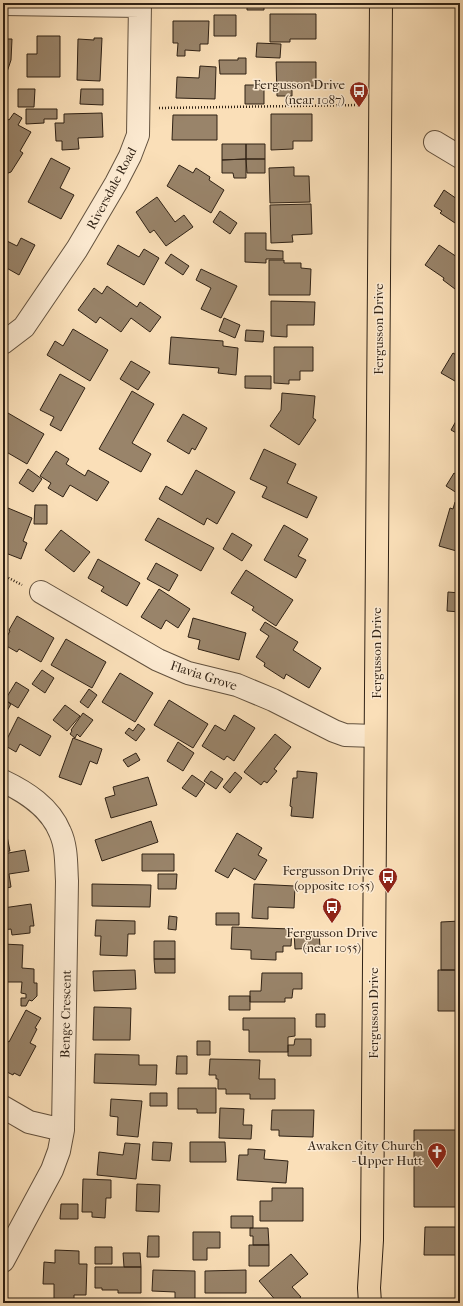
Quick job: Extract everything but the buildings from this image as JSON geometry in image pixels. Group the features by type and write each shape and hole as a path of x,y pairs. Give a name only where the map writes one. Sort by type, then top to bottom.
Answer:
{"main road":[{"name":"Fergusson Drive","path":"370,1303 381,3"}],"street":[{"path":"3,4 140,4"},
{"name":"Riversdale Road","path":"3,343 24,327 78,249 130,156 138,135 140,4"},
{"path":"435,142 460,157"},
{"name":"Flavia Grove","path":"41,592 158,660 188,673 237,685 273,700 334,731 345,735 375,736"},
{"name":"Benge Crescent","path":"3,781 22,790 50,815 60,832 66,857 67,881 63,1130 59,1151 52,1170 3,1261"},
{"path":"3,1107 29,1122 63,1130"}],"path":[{"path":"139,108 380,105"}],"place":[{"name":"Fergusson Drive (near 1087)","path":"359,108"},
{"name":"Fergusson Drive (opposite 1055)","path":"388,894"},
{"name":"Fergusson Drive (near 1055)","path":"332,924"},
{"name":"Awaken City Church - Upper Hutt","path":"437,1169"}]}
